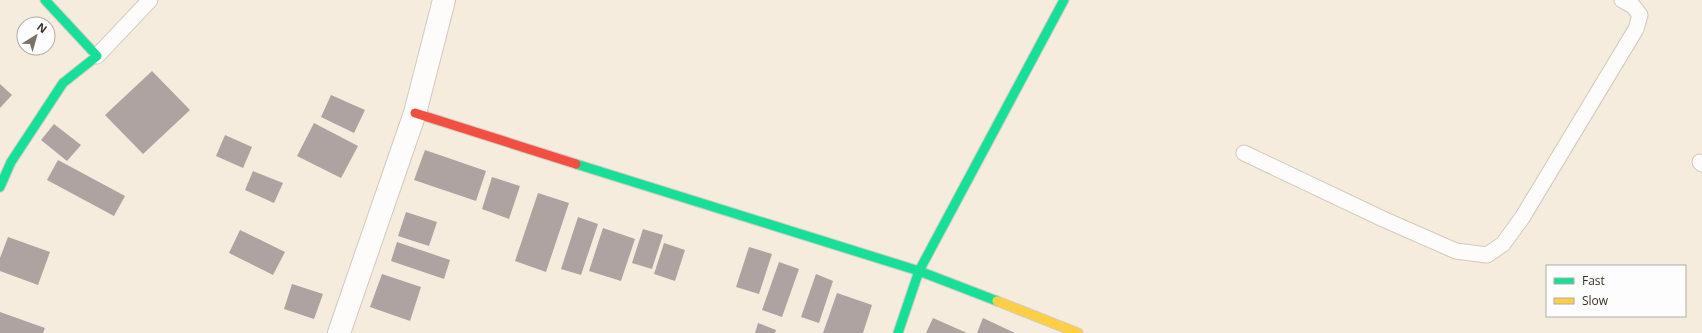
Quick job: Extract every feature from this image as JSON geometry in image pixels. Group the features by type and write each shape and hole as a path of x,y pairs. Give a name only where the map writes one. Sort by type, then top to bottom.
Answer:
{"street":[{"path":"0,187 10,162 63,83 97,56 45,0"},
{"path":"339,333 415,113 444,0"},
{"path":"898,333 919,271 1064,0"},
{"path":"415,113 919,271 1078,333"}],"lane":[{"path":"97,56 150,0"},
{"path":"1244,153 1383,219 1456,251 1487,255 1503,244 1522,218 1636,29 1640,15 1633,6 1622,0"}],"building":[{"path":"152,71 190,110 143,154 105,115"},
{"path":"0,84 12,95 0,108"},
{"path":"331,95 365,110 354,133 321,117"},
{"path":"314,123 358,146 341,178 297,156"},
{"path":"54,124 81,145 67,161 41,140"},
{"path":"225,135 252,147 243,168 216,156"},
{"path":"425,150 486,171 476,201 414,180"},
{"path":"58,160 125,196 114,216 47,180"},
{"path":"253,171 283,183 274,203 245,190"},
{"path":"492,177 520,186 509,219 482,209"},
{"path":"538,193 569,203 546,272 515,261"},
{"path":"406,212 437,222 429,246 398,236"},
{"path":"578,217 598,224 581,275 561,269"},
{"path":"603,228 635,239 621,281 589,271"},
{"path":"643,229 663,235 652,269 632,263"},
{"path":"240,230 285,252 273,275 229,253"},
{"path":"8,237 50,252 38,285 0,271 0,258"},
{"path":"397,242 450,260 444,279 391,261"},
{"path":"664,243 685,250 675,281 654,274"},
{"path":"749,247 772,254 759,294 736,287"},
{"path":"779,262 799,269 782,317 762,310"},
{"path":"382,274 421,287 410,321 370,307"},
{"path":"816,274 833,281 819,323 801,317"},
{"path":"292,284 323,294 314,319 284,309"},
{"path":"837,293 872,305 863,333 823,333"},
{"path":"0,312 45,328 43,333 0,333"},
{"path":"933,318 967,333 926,333"},
{"path":"983,318 1015,333 977,333"},
{"path":"758,323 776,330 775,333 755,333"}],"traffic: fast":[{"path":"0,187 11,162 63,83 97,56 45,0"},
{"path":"898,333 919,271 1064,0"},
{"path":"576,164 919,271 997,301"}],"traffic: slow":[{"path":"997,301 1078,333"}],"traffic: jam":[{"path":"415,113 576,164"}]}
